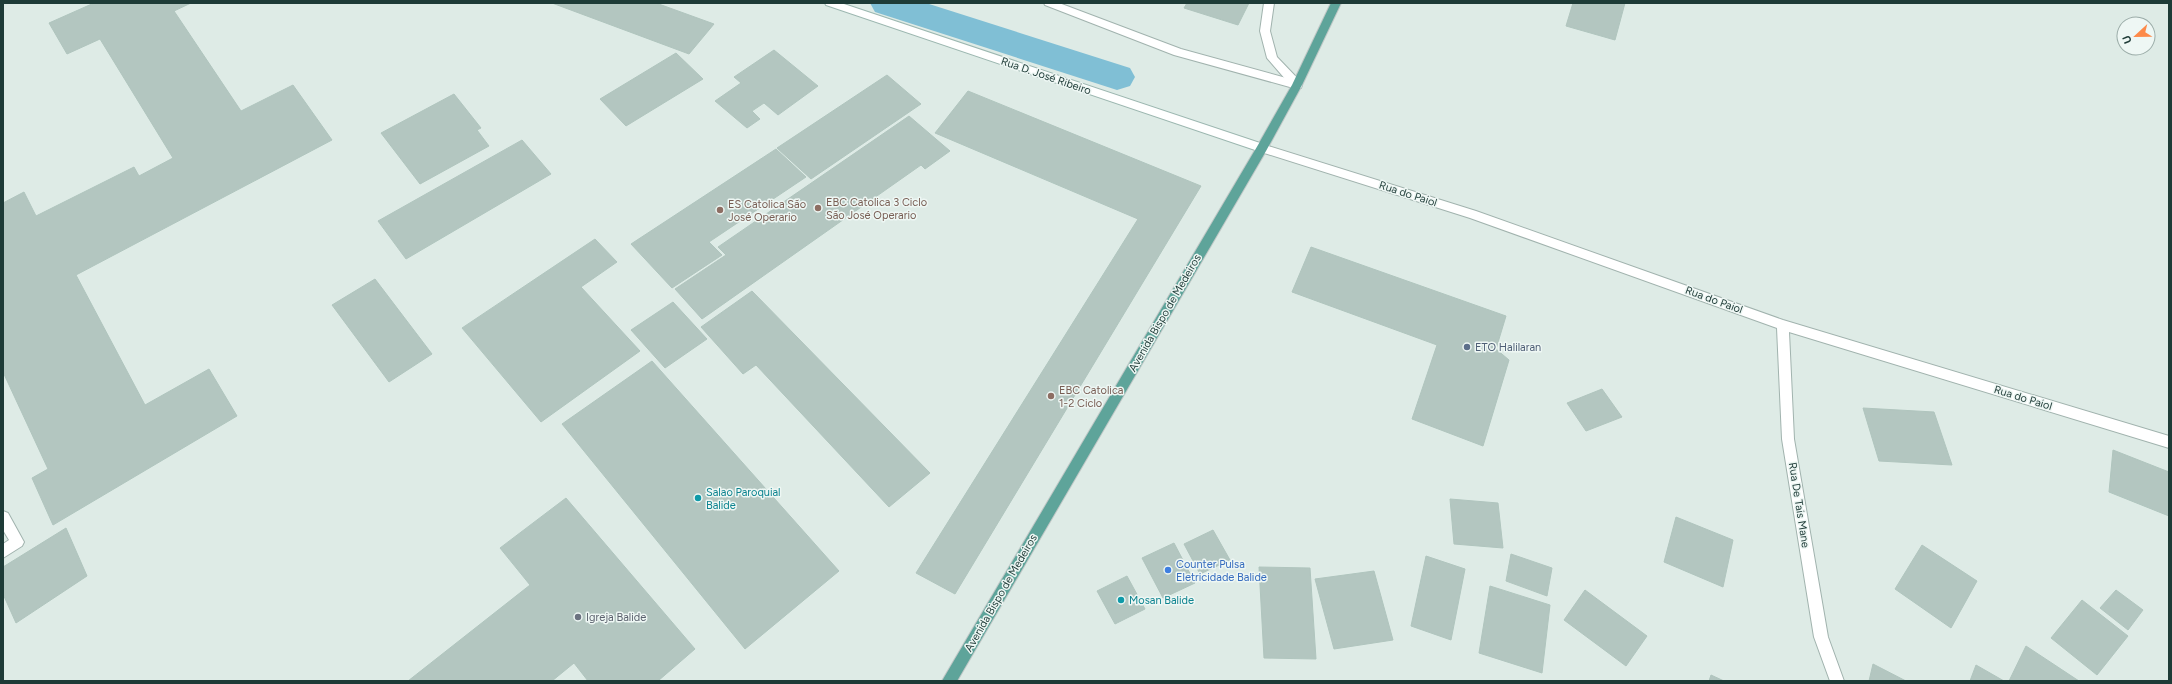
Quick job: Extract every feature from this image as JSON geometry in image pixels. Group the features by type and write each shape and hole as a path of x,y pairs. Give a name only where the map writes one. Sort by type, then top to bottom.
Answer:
{"main road":[{"name":"Avenida Bispo de Medeiros","path":"949,681 1262,148 1297,85 1336,3"}],"street":[{"name":"Rua D. José Ribeiro","path":"830,3 1262,148"},
{"path":"1049,3 1178,52 1297,85"},
{"path":"1269,3 1266,31 1272,58 1297,85"},
{"name":"Rua do Paiol","path":"1262,148 1472,214 1783,325 2169,442"},
{"name":"Rua De Tais Mane","path":"1783,325 1788,439 1821,637 1837,681"},
{"path":"3,517 17,542 3,552"}],"building":[{"path":"94,3 191,3 174,11 241,111 293,85 332,140 76,275 145,405 209,369 237,416 53,525 32,478 48,469 3,372 3,203 24,192 36,216 134,167 139,176 173,158 100,39 67,54 49,23"},
{"path":"552,3 656,3 714,24 689,54"},
{"path":"1187,3 1249,3 1238,25 1184,8"},
{"path":"1573,3 1625,3 1615,40 1566,26"},
{"path":"774,50 818,86 778,115 764,103 752,111 760,119 747,128 715,101 741,83 734,77"},
{"path":"676,53 703,79 626,126 600,99"},
{"path":"887,75 921,104 811,179 777,148"},
{"name":"EBC Catolica 1-2 Ciclo","path":"968,91 1201,186 955,594 916,573 1138,219 935,133"},
{"path":"454,94 481,128 477,130 489,146 420,184 381,133"},
{"name":"EBC Catolica 3 Ciclo São José Operario","path":"909,116 950,151 925,169 921,165 702,319 675,289 726,255 718,247"},
{"path":"522,140 551,174 406,259 378,221"},
{"name":"ES Catolica São José Operario","path":"776,149 806,177 709,242 722,255 672,288 631,244"},
{"path":"595,239 617,262 581,287 640,351 541,422 462,328"},
{"name":"ETO Halilaran","path":"1311,247 1506,316 1496,349 1509,360 1483,446 1412,419 1437,345 1292,292"},
{"path":"375,279 432,354 389,382 332,305"},
{"path":"752,291 930,473 889,507 756,365 743,374 701,327"},
{"path":"673,302 707,339 665,368 631,330"},
{"name":"Salao Paroquial Balide","path":"652,361 839,571 745,649 562,424"},
{"path":"1602,389 1622,417 1586,431 1567,403"},
{"path":"1863,408 1934,412 1952,465 1879,461"},
{"path":"2113,450 2169,472 2169,516 2109,492"},
{"name":"Igreja Balide","path":"566,498 695,649 658,681 588,681 574,663 552,681 408,681 530,585 500,548"},
{"path":"1450,499 1498,503 1503,548 1454,544"},
{"path":"1676,517 1733,540 1723,587 1664,562"},
{"path":"66,528 87,576 16,623 3,594 3,567"},
{"path":"1213,530 1230,560 1200,574 1184,544"},
{"name":"Counter Pulsa Eletricidade Balide","path":"1174,543 1195,583 1163,598 1142,558"},
{"path":"1922,545 1977,581 1951,628 1895,589"},
{"path":"1511,554 1552,568 1547,596 1506,581"},
{"path":"1426,556 1465,569 1451,640 1411,626"},
{"path":"1259,567 1310,568 1316,659 1264,658"},
{"path":"1374,571 1393,640 1334,649 1315,579"},
{"name":"Mosan Balide","path":"1127,576 1145,609 1115,624 1097,591"},
{"path":"1490,586 1550,605 1542,673 1479,653"},
{"path":"1585,590 1647,636 1626,666 1564,620"},
{"path":"2116,590 2143,610 2128,630 2100,608"},
{"path":"2082,600 2128,636 2097,675 2051,638"},
{"path":"2026,646 2079,681 2009,681"},
{"path":"1873,664 1906,681 1869,681"},
{"path":"1976,665 2004,681 1970,681"},
{"path":"1711,675 1724,681 1709,681"}],"waterway":[{"path":"887,3 1117,77"}],"place":[{"name":"EBC Catolica 3 Ciclo São José Operario","path":"818,208"},
{"name":"ES Catolica São José Operario","path":"720,210"},
{"name":"ETO Halilaran","path":"1467,347"},
{"name":"EBC Catolica 1-2 Ciclo","path":"1051,396"},
{"name":"Salao Paroquial Balide","path":"698,498"},
{"name":"Counter Pulsa Eletricidade Balide","path":"1168,570"},
{"name":"Mosan Balide","path":"1121,600"},
{"name":"Igreja Balide","path":"578,617"}]}
